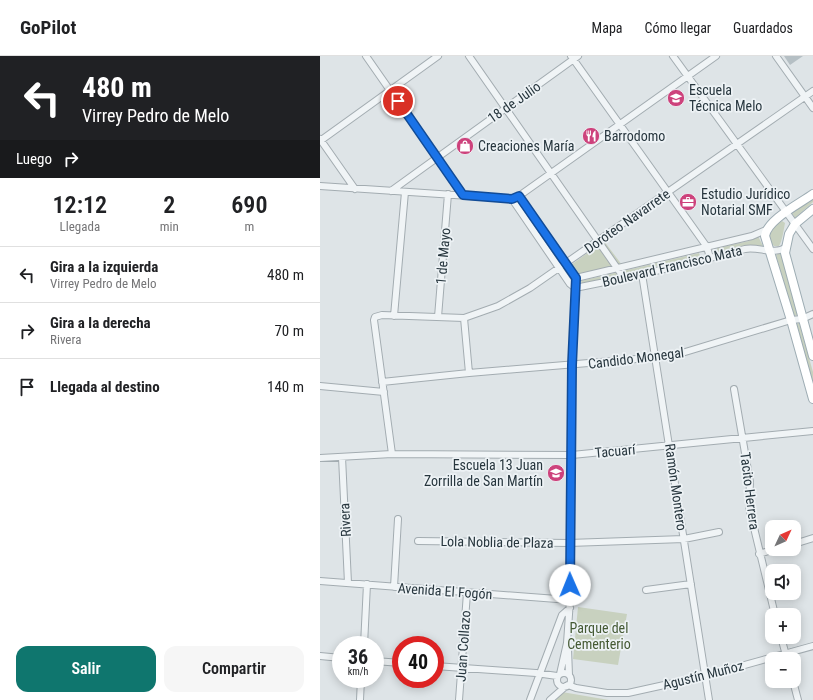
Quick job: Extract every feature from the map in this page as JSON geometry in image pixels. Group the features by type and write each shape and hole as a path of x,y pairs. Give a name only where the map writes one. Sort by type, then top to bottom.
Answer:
{"main road":[{"name":"Boulevard Francisco Mata","path":"766,230 786,212 813,194"},
{"path":"813,209 795,224 786,247 787,260 813,356"},
{"path":"766,230 765,236 791,320 813,399"}],"street":[{"path":"366,56 463,195"},
{"path":"355,188 320,140 438,56"},
{"path":"469,56 624,278"},
{"path":"673,56 813,249"},
{"path":"320,186 512,199 519,196 551,174 716,56"},
{"path":"776,56 813,108"},
{"path":"574,57 707,247 710,258"},
{"name":"18 de Julio","path":"391,191 574,57"},
{"name":"Doroteo Navarrete","path":"382,382 374,320 379,315 464,318 498,306 530,288 566,264 813,91"},
{"path":"394,316 405,192"},
{"name":"1 de Mayo","path":"438,317 448,194"},
{"path":"519,196 576,278 572,365 572,455 569,543 570,608 567,643 570,680 567,685 550,700"},
{"path":"512,199 559,268 575,288"},
{"name":"Boulevard Francisco Mata","path":"576,278 752,236 766,230"},
{"name":"Boulevard Francisco Mata","path":"575,288 642,274 750,248 779,251 786,247"},
{"name":"Ramón Montero","path":"642,274 671,446 709,700"},
{"name":"Candido Monegal","path":"382,382 680,354 813,314"},
{"path":"464,318 469,373"},
{"path":"382,382 392,454"},
{"path":"320,386 384,392"},
{"name":"Tacito Herrera","path":"734,389 750,482 749,507 759,554 773,608"},
{"name":"Tacuarí","path":"320,458 392,454 572,455 813,431"},
{"name":"Rivera","path":"342,456 348,583"},
{"path":"394,587 398,519"},
{"name":"Lola Noblia de Plaza","path":"418,541 569,543 684,539 719,532"},
{"path":"801,542 813,538"},
{"path":"759,554 765,552"},
{"name":"Avenida El Fogón","path":"320,581 570,600"},
{"path":"364,636 367,584"},
{"path":"646,590 691,584"},
{"name":"Juan Collazo","path":"459,700 466,593"},
{"path":"530,700 562,615 570,608"},
{"path":"550,700 567,643"},
{"name":"Agustín Muñoz","path":"797,652 813,646"},
{"path":"320,656 332,657"},
{"name":"Agustín Muñoz","path":"567,685 607,693 628,693 765,661"},
{"path":"444,667 540,673 558,677 564,673 569,675"},
{"path":"558,677 560,686 567,685"},
{"path":"360,700 361,688"},
{"path":"795,688 798,700"},
{"path":"628,693 630,700"}],"green space":[{"path":"813,198 813,202 795,218 792,213"},
{"path":"782,221 785,223 781,241 779,246 774,246 768,232 771,228"},
{"path":"758,236 764,248 750,245 718,253 717,248 749,241"},
{"path":"604,241 622,265 578,275 571,265"},
{"path":"782,252 798,315 794,316 776,255"},
{"path":"699,253 700,256 582,284 581,281"},
{"path":"799,323 813,372 813,386 796,324"},
{"name":"Parque del Cementerio","path":"578,607 627,614 618,665 573,659"},
{"path":"562,692 609,700 556,700"}],"building":[{"path":"784,56 803,56 790,65"}],"place":[{"name":"Escuela Técnica Melo","path":"676,98"},
{"name":"Barrodomo","path":"591,136"},
{"name":"Creaciones María","path":"465,146"},
{"name":"Estudio Jurídico Notarial SMF","path":"688,202"},
{"name":"Escuela 13 Juan Zorrilla de San Martín","path":"556,473"}],"route":[{"path":"398,101 463,195 512,199 519,196 576,278 572,365 572,455 569,543 570,585"}]}
